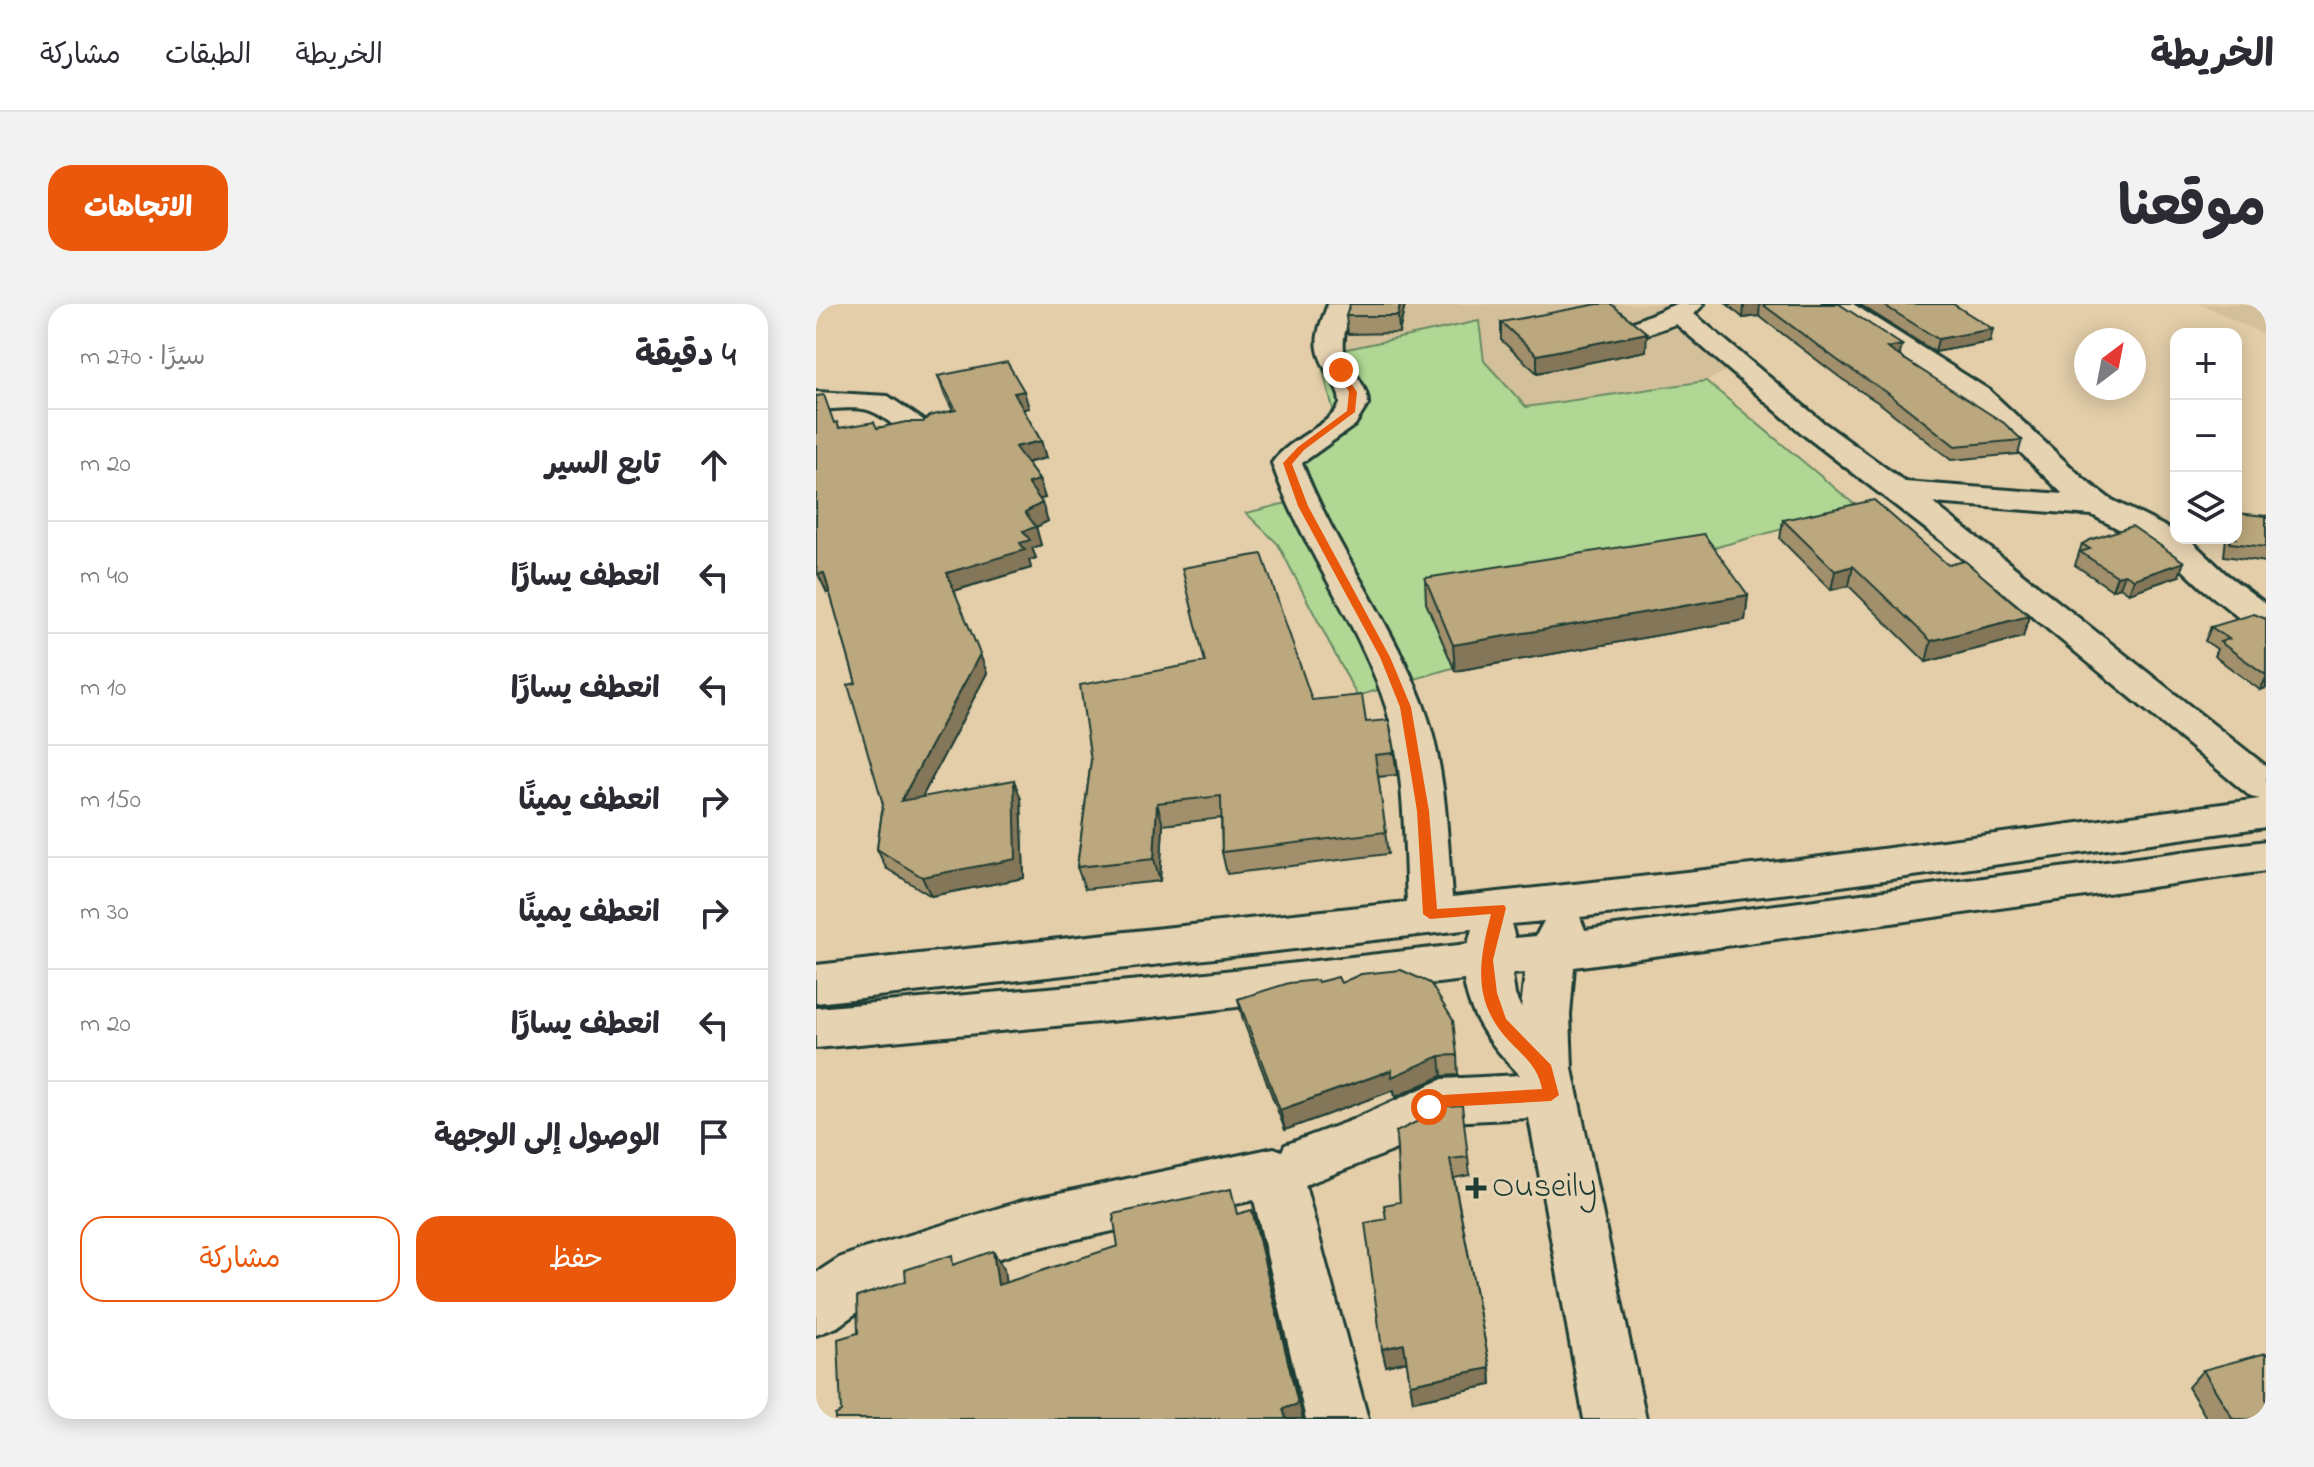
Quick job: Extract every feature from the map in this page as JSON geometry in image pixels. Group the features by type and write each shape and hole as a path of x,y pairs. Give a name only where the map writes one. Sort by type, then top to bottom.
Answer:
{"street":[{"path":"1341,304 1331,341 1332,354 1353,392 1353,406 1345,418 1301,449 1287,463 1303,506 1385,657 1405,707 1423,811 1430,914"},
{"path":"1836,304 1979,396 2074,487 2099,506 2177,546 2214,581 2266,621"},
{"path":"1642,328 1685,309 1814,429 1897,491 2266,787"},
{"path":"816,401 878,402 919,430"},
{"path":"1897,491 2099,506"},
{"path":"816,984 1430,914 1798,876 2266,813"},
{"path":"816,1028 1152,998 1486,960 2266,856"},
{"path":"1577,901 1551,952 1544,1021 1548,1082 1615,1419"},
{"path":"1499,908 1486,960 1490,993 1500,1022 1548,1082"},
{"path":"1304,1162 1371,1136 1444,1085 1548,1082"},
{"path":"816,1307 860,1277 1022,1226 1274,1172 1337,1419"}],"shaded area":[{"path":"1327,304 1671,304 1742,364 1706,381 1527,407 1484,361 1479,321 1319,355 1316,332"},
{"path":"2201,304 2266,304 2266,336"}],"green space":[{"path":"1479,321 1484,361 1526,407 1706,381 1859,508 1706,550 1462,665 1357,696 1278,544 1246,513 1291,502 1271,468 1272,460 1334,413 1319,355"}],"building":[{"path":"1350,304 1400,304 1398,316 1346,316"},
{"path":"1611,304 1647,333 1537,355 1501,322"},
{"path":"1762,304 1839,304 1902,345 1887,348 2004,423 2022,440 1955,446 1885,391 1844,365"},
{"path":"1882,304 1953,304 1993,329 1938,339"},
{"path":"1007,362 1024,391 1014,393 1041,441 1015,447 1039,480 1028,483 1042,503 1025,512 1036,527 1023,531 1030,540 1020,543 1025,550 947,573 980,654 901,801 1014,780 1016,859 922,877 877,849 883,804 848,685 856,683 824,573 818,574 816,566 816,396 824,395 834,423 837,422 839,428 874,422 877,428 923,422 929,416 956,410 938,376"},
{"path":"1874,500 1948,565 1965,561 2029,616 1931,641 1853,566 1835,571 1783,520"},
{"path":"2242,514 2266,516 2266,547 2239,544 2242,544"},
{"path":"2132,526 2184,562 2134,579 2125,574 2117,576 2080,552 2090,549 2082,544 2090,540"},
{"path":"1704,534 1748,595 1453,645 1425,578"},
{"path":"1262,554 1312,700 1362,695 1366,722 1389,720 1394,753 1375,755 1386,832 1222,852 1221,796 1157,803 1154,859 1077,867 1091,761 1080,685 1205,662 1182,568"},
{"path":"2254,614 2266,619 2266,675 2220,642 2229,639 2211,627"},
{"path":"1401,970 1430,983 1453,1020 1457,1055 1440,1056 1392,1077 1392,1070 1280,1110 1238,999 1289,983 1318,982 1338,977 1341,983 1361,974"},
{"path":"1462,1105 1468,1157 1450,1159 1490,1368 1410,1384 1404,1344 1382,1349 1365,1223 1386,1219 1384,1205 1400,1202 1396,1132 1448,1106"},
{"path":"1231,1189 1237,1214 1252,1210 1298,1404 1283,1409 1286,1419 835,1419 835,1415 841,1412 838,1339 858,1333 857,1297 906,1281 905,1270 952,1255 953,1265 993,1251 998,1285 1118,1246 1113,1214"},
{"path":"2266,1353 2266,1419 2233,1419 2203,1370"}],"place":[{"name":"Ouseily","path":"1476,1188"}],"route":[{"path":"1341,370 1353,392 1351,412 1287,463 1303,506 1385,657 1405,707 1423,811 1430,914 1499,908 1486,960 1490,993 1500,1022 1546,1069 1551,1095 1443,1101 1429,1107"}]}
